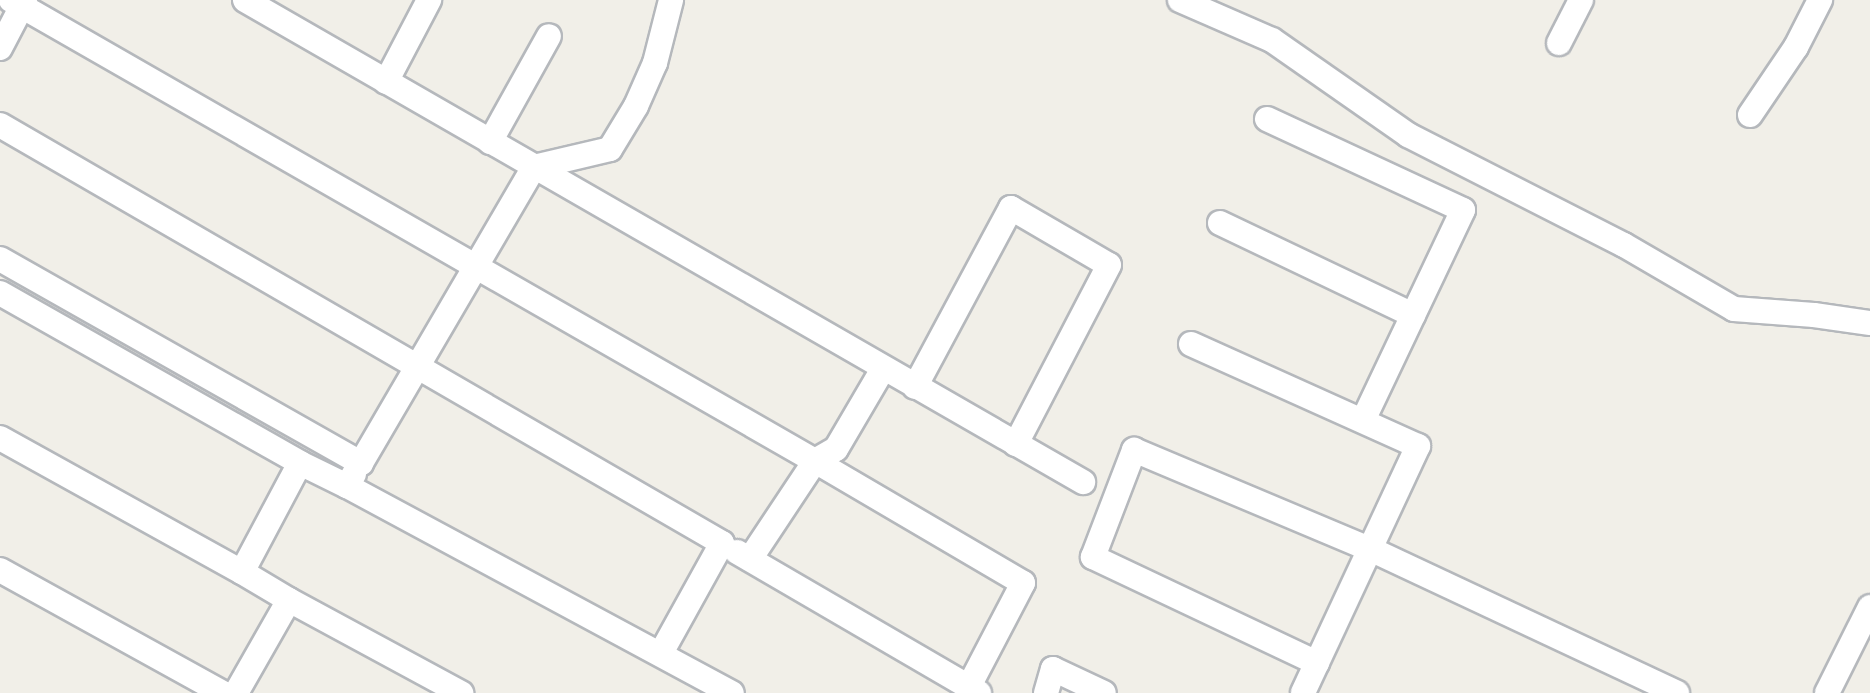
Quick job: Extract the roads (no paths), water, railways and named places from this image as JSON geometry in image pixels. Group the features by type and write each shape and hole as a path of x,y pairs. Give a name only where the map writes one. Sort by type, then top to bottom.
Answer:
{"street":[{"path":"245,0 1083,482"},
{"path":"386,82 429,0"},
{"path":"346,486 418,369 534,167 610,149 636,106 655,63 670,0"},
{"path":"1180,0 1272,40 1408,135 1624,245 1734,309 1814,315 1870,323"},
{"path":"1559,43 1581,0"},
{"path":"1750,115 1796,47 1820,0"},
{"path":"0,48 19,2 1023,583 974,690 0,125"},
{"path":"490,142 549,36"},
{"path":"1267,119 1463,210 1363,421"},
{"path":"915,387 1011,208 1109,265 1016,444"},
{"path":"1220,223 1413,315"},
{"path":"0,259 361,463"},
{"path":"0,293 300,463 661,653 732,693"},
{"path":"1191,344 1418,446 1303,693"},
{"path":"750,559 815,461 836,449 884,369"},
{"path":"0,438 289,600 461,693"},
{"path":"1317,663 1093,557 1134,450 1370,549 1677,693"},
{"path":"242,572 300,463"},
{"path":"661,653 722,543"},
{"path":"0,570 223,693"},
{"path":"236,693 289,600"},
{"path":"1827,693 1870,607"},
{"path":"1046,693 1053,669 1104,693"}]}
